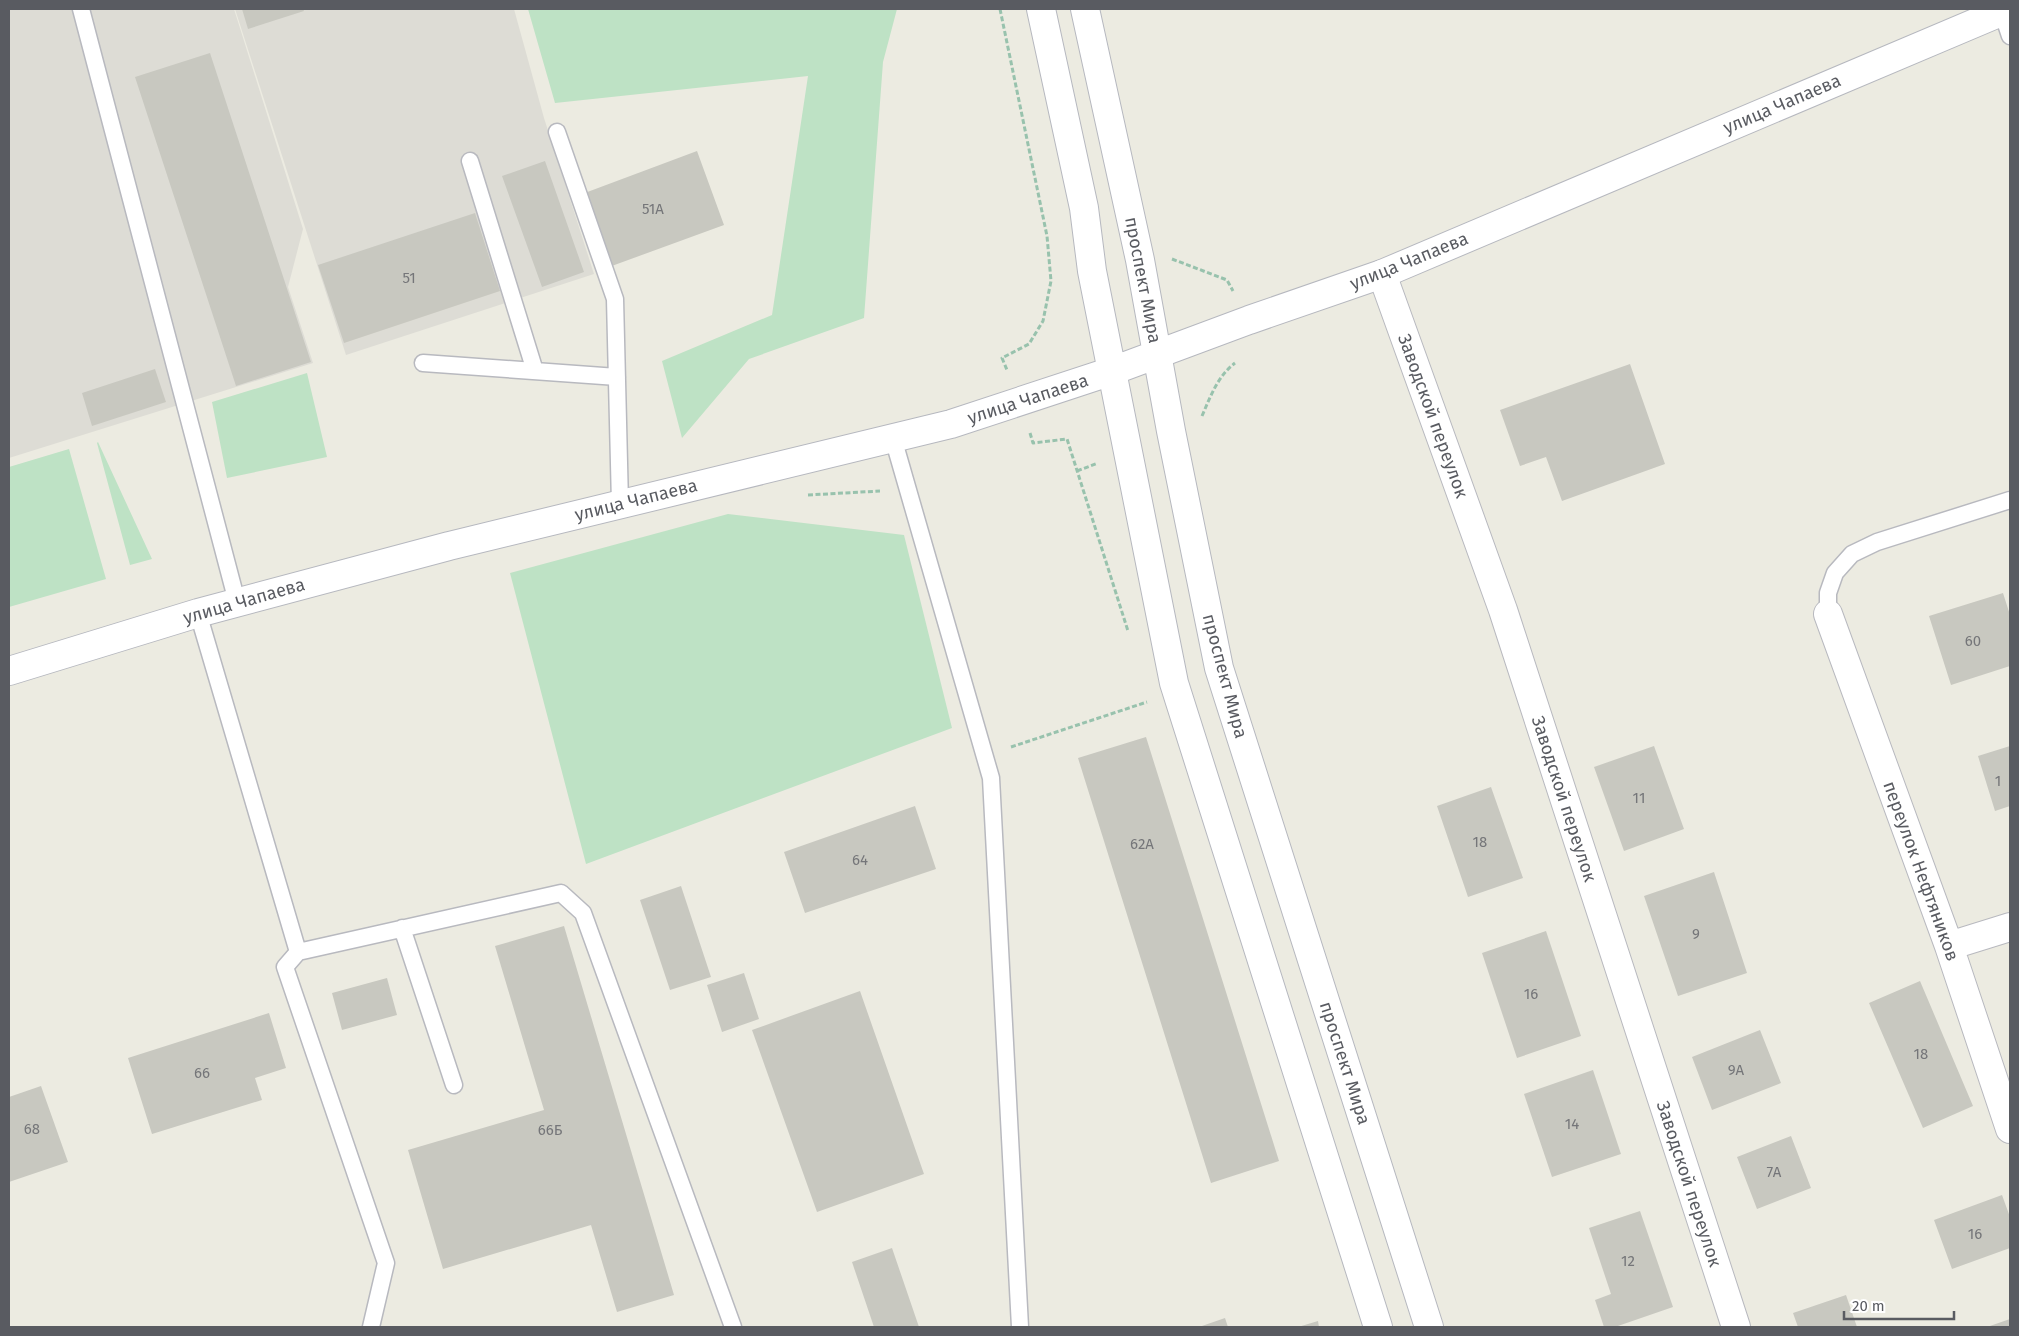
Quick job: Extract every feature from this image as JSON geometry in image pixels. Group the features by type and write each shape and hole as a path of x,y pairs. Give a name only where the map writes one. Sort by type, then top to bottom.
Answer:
{"street":[{"path":"1041,9 1084,208 1092,271 1174,683 1378,1327"},
{"name":"проспект Мира","path":"1085,9 1158,355 1171,432 1219,668 1429,1327"},
{"name":"улица Чапаева","path":"9,672 198,613 449,546 951,424 1158,355 1250,320 1382,274 2007,19"},
{"name":"Заводской переулок","path":"1382,274 1503,610 1736,1327"},
{"name":"переулок Нефтяников","path":"1828,614 1949,946 2010,1129"},
{"path":"1949,946 2010,927"}],"lane":[{"path":"81,9 237,602"},
{"path":"557,132 616,299 620,504"},
{"path":"470,161 535,371"},
{"path":"423,363 617,377"},
{"path":"893,438 991,778 1020,1327"},
{"path":"1828,614 1828,593 1835,573 1852,554 1877,542 2010,500"},
{"path":"198,613 298,952"},
{"path":"370,1327 386,1263 285,967 298,952 561,893 583,913 733,1327"},
{"path":"402,928 454,1085"}],"path":[{"path":"985,756 1150,701"}],"shaded area":[{"path":"9,9 234,9 303,229 288,287 313,363 9,458"},
{"path":"235,9 514,9 544,118 594,274 346,355"}],"green space":[{"path":"528,9 897,9 883,62 864,318 749,359 682,438 662,361 772,315 808,76 555,103"},
{"path":"307,373 327,457 227,478 212,402"},
{"path":"98,442 152,559 130,565"},
{"path":"69,449 106,579 9,607 9,467"},
{"path":"728,514 904,535 952,728 586,864 510,573"}],"building":[{"path":"242,9 303,9 304,11 248,29"},
{"path":"210,53 311,362 236,386 135,77"},
{"path":"697,151 724,225 609,267 582,194"},
{"path":"545,161 584,272 542,287 502,176"},
{"path":"475,213 500,291 344,343 318,265"},
{"path":"1630,364 1665,464 1562,501 1546,457 1520,466 1500,410"},
{"path":"155,369 166,402 92,426 82,393"},
{"path":"2003,593 2010,615 2010,666 1951,685 1929,616"},
{"path":"1146,737 1279,1161 1211,1183 1078,758"},
{"path":"1654,746 1684,829 1624,851 1594,767"},
{"path":"2010,746 2010,806 1995,811 1978,756"},
{"path":"1491,787 1523,878 1468,897 1437,806"},
{"path":"915,806 936,869 805,913 784,852"},
{"path":"1714,872 1747,973 1678,996 1644,896"},
{"path":"681,886 711,977 670,990 640,900"},
{"path":"564,926 674,1295 617,1312 591,1225 443,1269 408,1150 544,1110 495,946"},
{"path":"1546,931 1581,1036 1517,1058 1482,953"},
{"path":"744,973 759,1019 722,1032 707,985"},
{"path":"387,978 397,1015 342,1030 332,993"},
{"path":"1920,981 1973,1106 1923,1128 1869,1003"},
{"path":"860,991 924,1174 817,1212 752,1030"},
{"path":"269,1013 286,1068 255,1078 262,1100 152,1134 128,1058"},
{"path":"1760,1030 1781,1083 1712,1110 1692,1057"},
{"path":"1593,1070 1621,1154 1552,1177 1524,1094"},
{"path":"41,1086 68,1162 9,1182 9,1097"},
{"path":"1791,1136 1811,1188 1757,1209 1737,1157"},
{"path":"2002,1195 2010,1217 2010,1248 1952,1269 1934,1220"},
{"path":"1640,1211 1673,1307 1615,1327 1604,1327 1595,1300 1611,1294 1589,1228"},
{"path":"892,1248 919,1327 874,1327 852,1262"},
{"path":"1846,1295 1857,1327 1798,1327 1793,1313"},
{"path":"1225,1318 1228,1327 1199,1327"},
{"path":"2010,1319 2010,1327 1987,1327"},
{"path":"1318,1321 1319,1327 1298,1327"}]}
